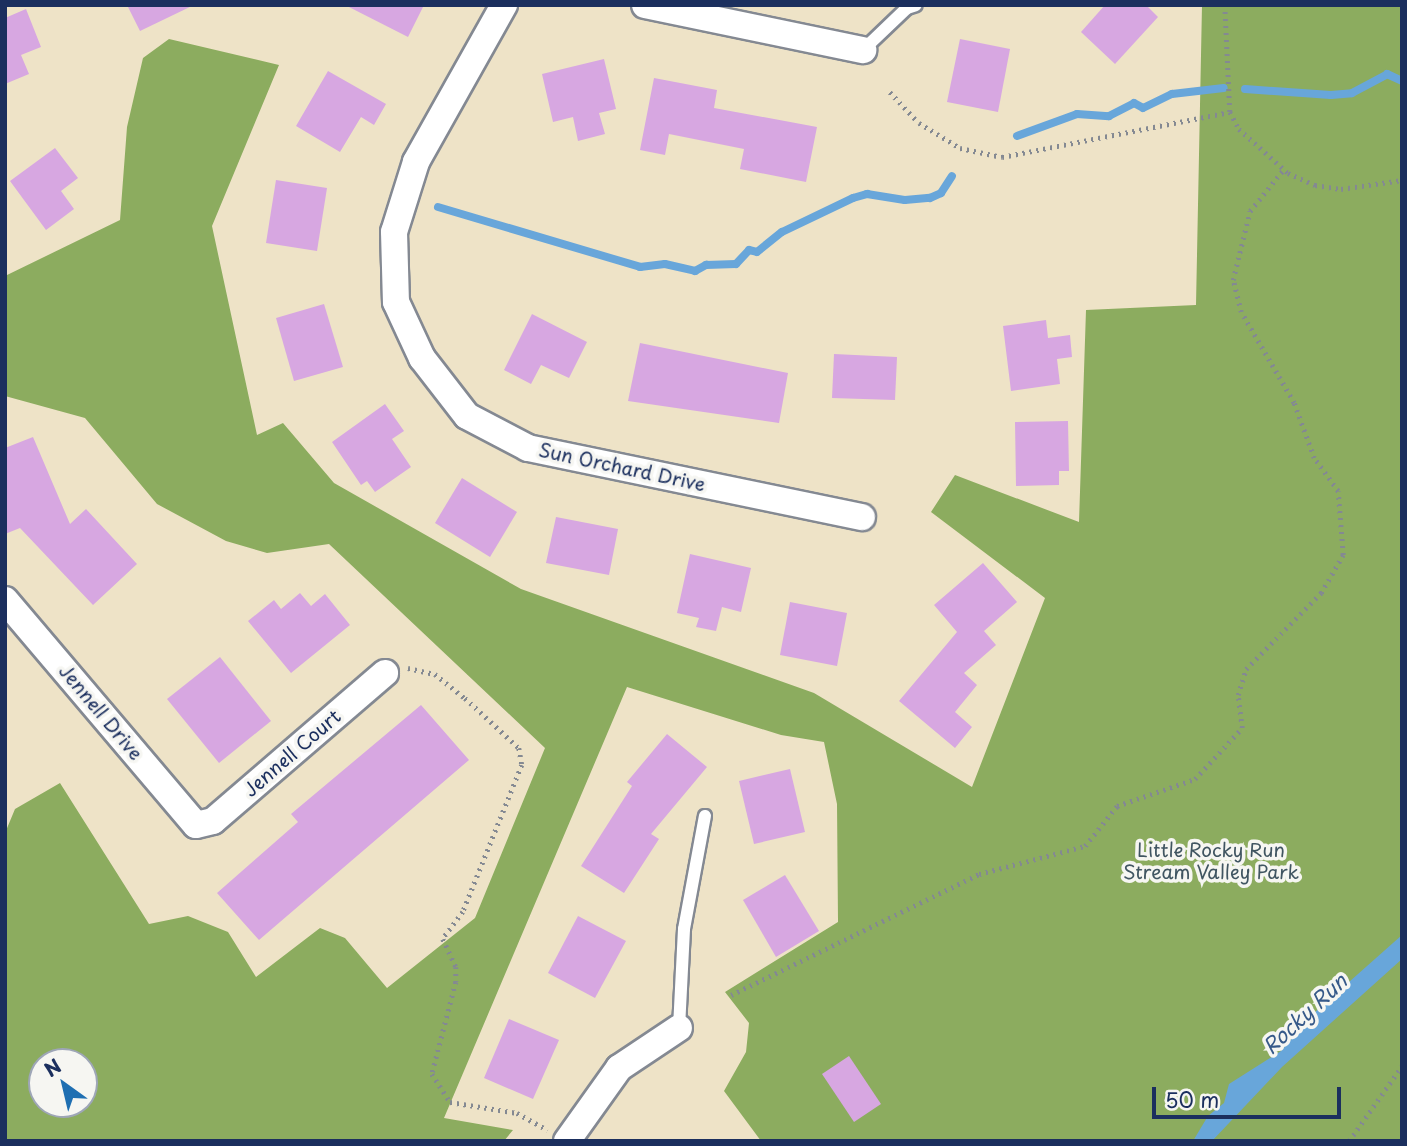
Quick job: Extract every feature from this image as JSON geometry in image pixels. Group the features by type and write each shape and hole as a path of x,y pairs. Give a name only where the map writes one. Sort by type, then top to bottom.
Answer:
{"street":[{"name":"Sun Orchard Drive","path":"504,5 416,162 394,232 396,302 422,358 467,416 528,448 862,517"},
{"path":"645,5 863,50"},
{"name":"Jennell Drive","path":"5,600 196,825"},
{"name":"Jennell Court","path":"196,825 213,821 390,668"},
{"path":"558,1135 619,1068 679,1028"}],"lane":[{"path":"863,50 907,8 916,5"},
{"path":"679,1028 684,929 705,816"}],"path":[{"path":"1225,5 1230,112 1239,130 1284,169 1315,185 1341,189 1387,180 1402,180"},
{"path":"890,92 919,123 960,148 1002,157 1230,112"},
{"path":"731,995 979,874 1085,846 1117,806 1195,779 1242,727 1238,695 1246,669 1321,593 1343,555 1338,491 1314,457 1294,403 1241,312 1233,280 1250,211 1284,169"},
{"path":"390,668 435,674 466,698 519,748 522,765 463,912 443,939 456,967 456,982 432,1074 450,1102 517,1113 558,1135"},
{"path":"1349,1141 1402,1066"}],"green space":[{"name":"Little Rocky Run Stream Valley Park","path":"1202,5 1402,5 1402,1141 761,1141 724,1091 746,1052 749,1023 725,992 838,922 837,804 824,742 781,735 627,687 444,1118 513,1130 504,1141 5,1141 5,833 15,809 60,783 149,924 188,916 228,932 256,977 320,928 345,938 387,988 475,918 545,748 329,544 267,553 226,541 157,504 85,418 5,396 5,276 120,220 127,127 143,58 169,39 279,65 212,226 257,435 283,423 334,483 521,589 814,693 972,787 1045,598 931,512 955,475 1079,522 1086,310 1196,305"}],"water":[{"path":"1402,935 1402,959 1282,1067 1212,1141 1193,1141 1208,1116 1224,1103 1229,1084 1281,1051 1314,1013"}],"building":[{"path":"127,5 194,5 140,31"},
{"path":"345,5 424,5 408,37"},
{"path":"1105,5 1146,5 1158,17 1115,64 1081,32"},
{"path":"26,9 41,47 21,55 29,74 5,84 5,18"},
{"path":"960,39 1010,49 998,112 947,102"},
{"path":"604,59 616,109 599,113 605,134 578,141 573,117 553,122 542,74"},
{"path":"328,71 386,104 374,125 361,117 340,152 296,126"},
{"path":"654,78 717,90 714,108 817,127 806,182 740,169 744,149 669,134 665,155 640,150"},
{"path":"55,148 78,178 61,191 74,209 46,230 10,181"},
{"path":"276,180 327,188 317,251 266,243"},
{"path":"324,304 343,367 294,381 276,318"},
{"path":"532,314 587,342 569,378 541,365 531,384 504,370"},
{"path":"1046,320 1048,338 1070,335 1072,357 1057,359 1060,384 1011,391 1003,326"},
{"path":"640,343 788,373 779,423 628,401"},
{"path":"834,354 897,357 895,400 832,398"},
{"path":"385,404 404,431 392,439 411,467 375,492 367,481 361,485 332,442"},
{"path":"1068,421 1069,471 1059,471 1059,485 1016,486 1015,422"},
{"path":"33,437 70,524 86,509 137,564 93,605 20,528 5,534 5,448"},
{"path":"462,478 517,512 490,557 435,523"},
{"path":"556,517 618,529 609,575 546,563"},
{"path":"690,554 751,568 741,612 722,607 716,631 696,627 699,618 677,613"},
{"path":"983,563 1017,602 984,631 996,645 964,673 977,685 955,712 972,727 955,748 899,701 957,632 934,605"},
{"path":"300,593 311,606 325,594 350,625 291,673 248,621 274,600 281,609"},
{"path":"790,602 847,613 837,666 780,655"},
{"path":"220,657 271,721 219,763 167,699"},
{"path":"421,705 469,760 259,940 217,893 298,822 291,814"},
{"path":"667,734 707,767 651,834 659,839 624,893 581,866 632,786 627,782"},
{"path":"790,769 805,832 754,844 739,781"},
{"path":"785,875 819,931 776,957 743,900"},
{"path":"578,916 626,941 595,998 548,973"},
{"path":"509,1019 559,1040 533,1099 484,1078"},
{"path":"849,1056 881,1104 854,1122 822,1074"}],"waterway":[{"path":"1245,89 1331,95 1352,93 1387,74 1402,81"},
{"path":"1017,136 1077,114 1109,116 1134,103 1143,108 1172,94 1224,88"},
{"path":"438,207 640,267 665,264 695,271 706,265 736,264 749,250 757,252 782,232 853,198 867,194 905,200 930,198 941,193 952,176"}],"water label":[{"name":"Rocky Run","path":"1304,1013"}]}
